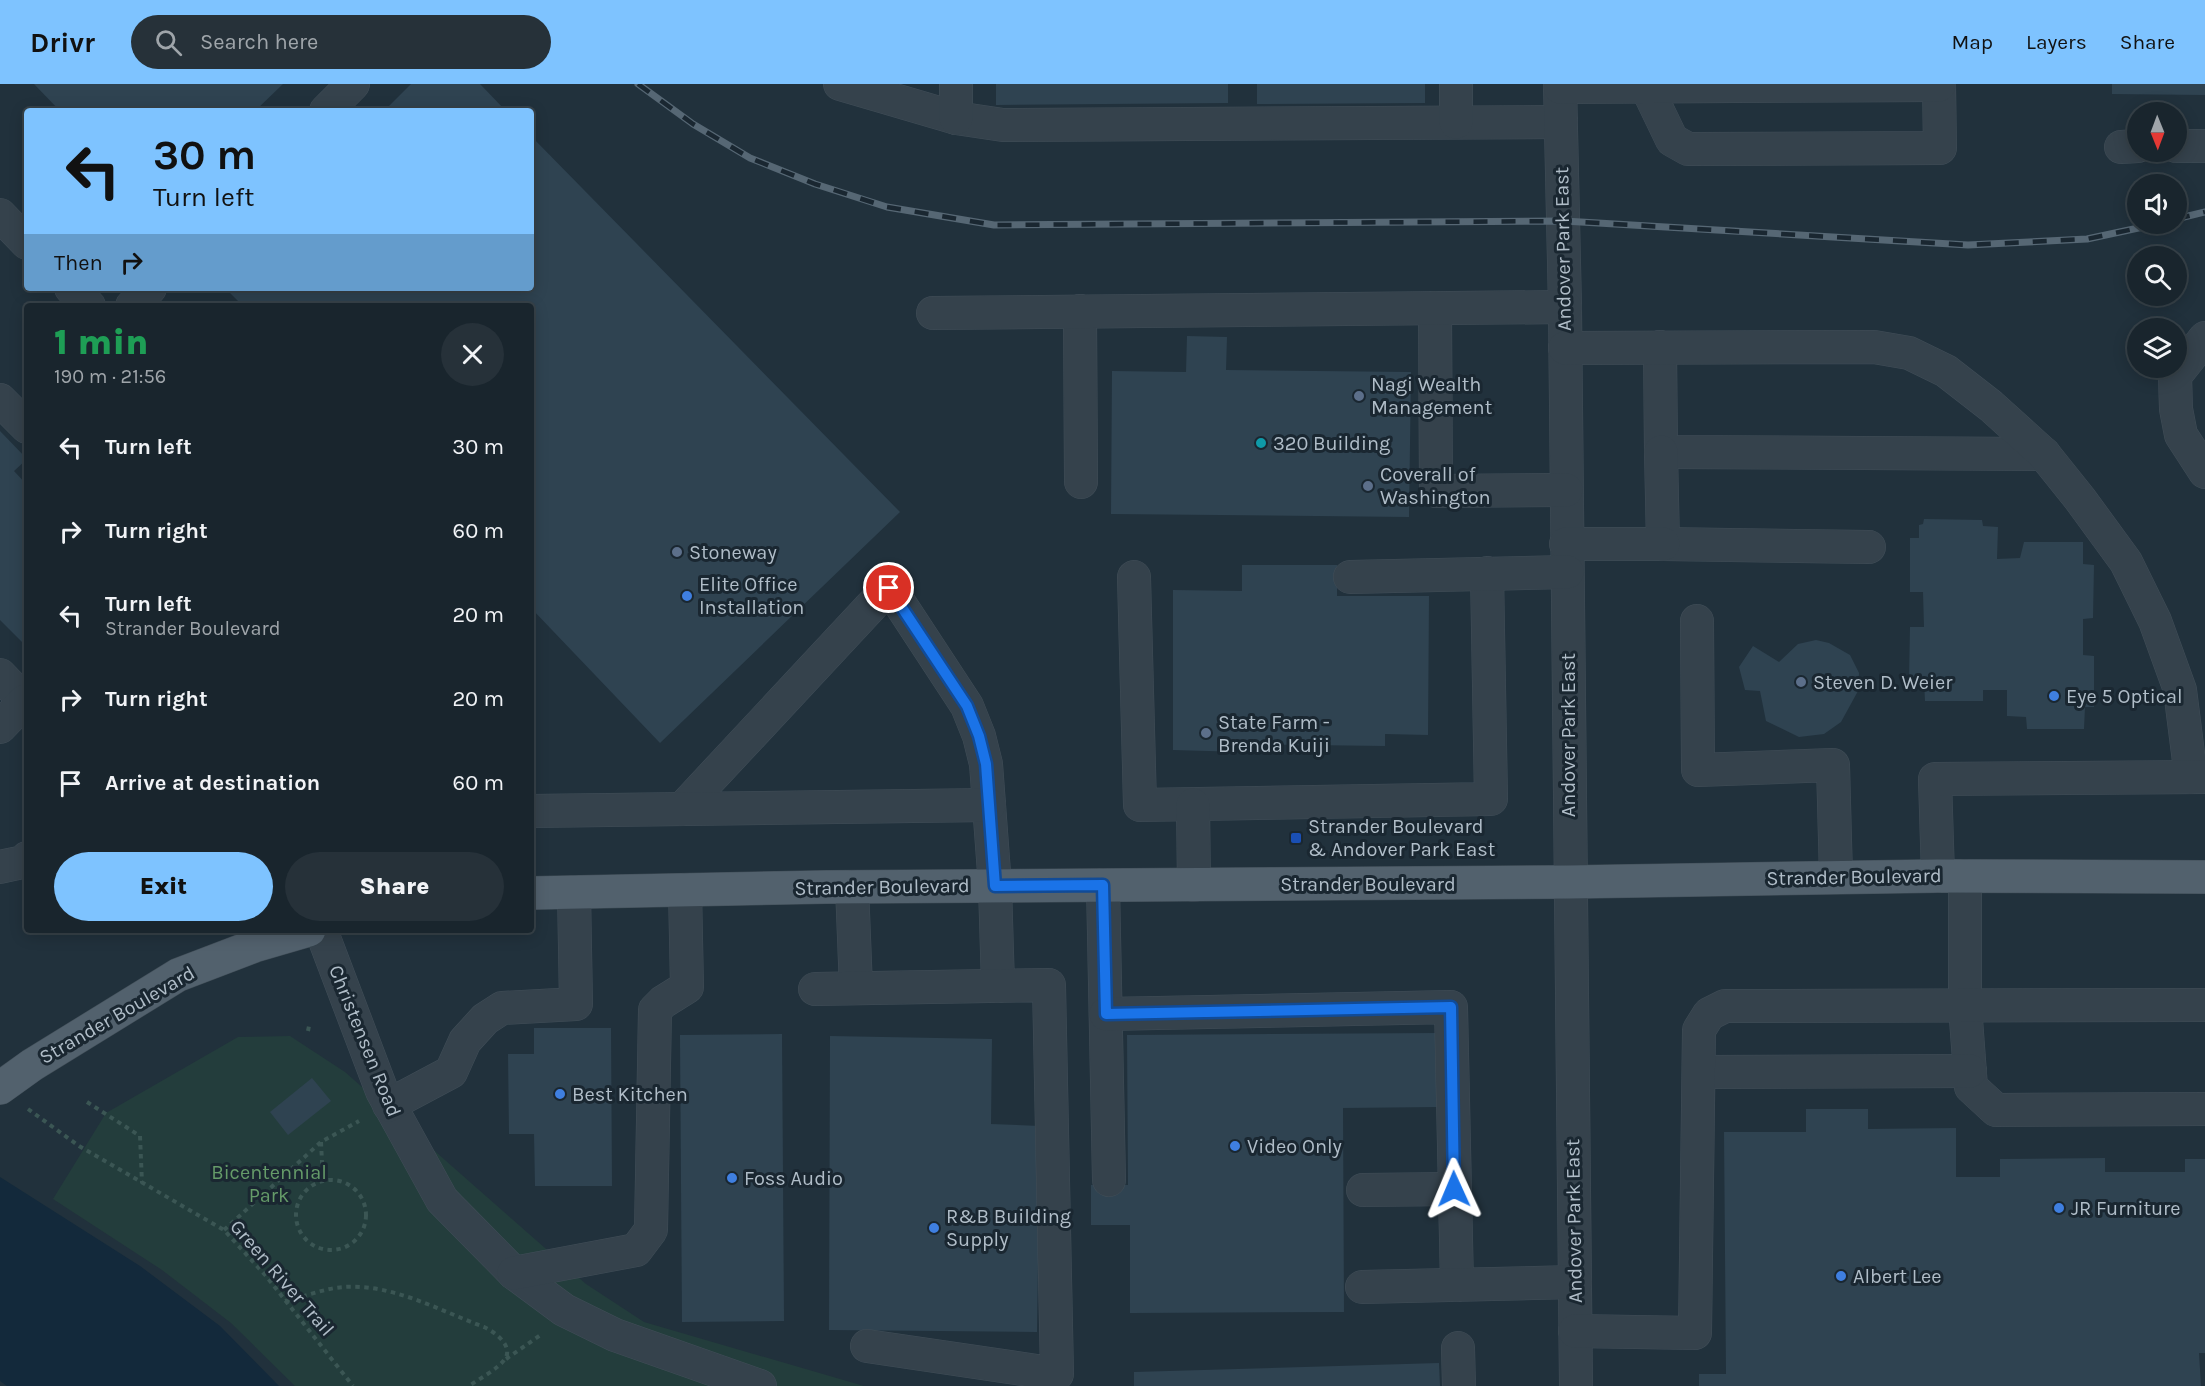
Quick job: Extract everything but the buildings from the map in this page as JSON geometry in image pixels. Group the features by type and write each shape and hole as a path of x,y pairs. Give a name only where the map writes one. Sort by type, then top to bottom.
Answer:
{"main road":[{"name":"Strander Boulevard","path":"534,893 852,887 1569,882 1836,877 2205,877"},
{"name":"Strander Boulevard","path":"0,1088 32,1065 178,975 242,939 287,933"}],"street":[{"path":"329,108 353,84"},
{"path":"840,84 956,118 1004,125 1561,122"},
{"path":"956,84 956,118"},
{"path":"1456,84 1456,122"},
{"path":"1560,85 1940,84 1940,148 1688,149 1672,140 1646,86"},
{"name":"Andover Park East","path":"1560,85 1565,307 1569,882 1576,1386"},
{"path":"2187,146 2205,146"},
{"path":"0,215 24,240"},
{"path":"74,291 86,303"},
{"path":"135,303 147,291"},
{"path":"933,313 1565,307"},
{"path":"1435,308 1436,491 1566,490"},
{"path":"1080,312 1081,482"},
{"path":"2205,338 2175,376 2176,409 2181,435 2205,472"},
{"path":"1565,348 1874,347 1909,353 1946,371 1991,406 2044,454 2126,562 2155,621 2180,690 2198,777 1935,779 1951,876 1971,1087 1996,1110 2205,1109"},
{"path":"1660,348 1663,544"},
{"path":"0,400 24,424"},
{"path":"1661,452 2044,454"},
{"path":"1350,577 1487,573 1663,544 1869,547"},
{"path":"1134,577 1140,806 1491,799 1487,573"},
{"path":"682,809 889,588 967,706 979,736 986,764 995,886 998,986"},
{"path":"1697,621 1698,770 1833,765 1836,877"},
{"path":"0,675 24,700"},
{"path":"0,727 24,704"},
{"path":"534,811 989,805"},
{"path":"1193,805 1194,885"},
{"path":"0,867 24,861"},
{"path":"1103,885 1109,1180"},
{"path":"852,887 856,988"},
{"path":"514,1273 636,1250 651,1230 656,1010 663,1002 687,987 685,890"},
{"path":"389,1105 451,1072 465,1041 485,1019 502,1008 576,1004 574,892"},
{"name":"Christensen Road","path":"322,933 382,1091 442,1200 514,1273 564,1310 615,1335 760,1386"},
{"path":"815,989 1048,985 1057,1374 867,1346"},
{"path":"1575,1331 1695,1333 1699,1030 1708,1014 1725,1006 2205,1005"},
{"path":"1106,1014 1451,1007 1456,1285"},
{"path":"1699,1072 1970,1071"},
{"path":"1363,1190 1454,1189"},
{"path":"1362,1287 1575,1282"},
{"path":"1458,1348 1459,1386"},
{"path":"680,1358 727,1386"}],"path":[{"path":"87,1102 140,1136 142,1182"},
{"path":"224,1230 321,1142 389,1105"},
{"name":"Green River Trail","path":"54,1128 79,1146 224,1230 353,1386"},
{"path":"321,1142 323,1182"},
{"path":"323,1182 342,1182 354,1188 362,1199 366,1212 365,1226 358,1238 334,1251 320,1249 309,1242 300,1232 296,1218 297,1205 304,1193 315,1184 323,1182"},
{"path":"285,1301 335,1288 364,1287 392,1292 493,1331 504,1343 507,1351 505,1360 469,1386"}],"green space":[{"name":"Bicentennial Park","path":"290,1036 345,1072 586,1284 644,1322 864,1386 295,1386 231,1323 162,1270 53,1199 106,1113 238,1037"}],"water":[{"path":"0,1177 140,1266 220,1326 279,1386 7,1386 0,1381"}],"railway":[{"path":"638,84 693,124 750,158 815,184 887,207 994,225 1564,221 1968,245 2087,239 2127,230"},
{"path":"2187,216 2205,212"}],"place":[{"name":"Nagi Wealth Management","path":"1359,396"},
{"name":"320 Building","path":"1261,443"},
{"name":"Coverall of Washington","path":"1368,486"},
{"name":"Stoneway","path":"677,552"},
{"name":"Elite Office Installation","path":"687,596"},
{"name":"Steven D. Weier","path":"1801,682"},
{"name":"Eye 5 Optical","path":"2054,696"},
{"name":"State Farm - Brenda Kuiji","path":"1206,733"},
{"name":"Strander Boulevard & Andover Park East","path":"1296,838"},
{"name":"Best Kitchen","path":"560,1094"},
{"name":"Video Only","path":"1235,1146"},
{"name":"Foss Audio","path":"732,1178"},
{"name":"JR Furniture","path":"2059,1208"},
{"name":"R&B Building Supply","path":"934,1228"},
{"name":"Albert Lee","path":"1841,1276"}],"route":[{"path":"889,588 967,706 979,736 986,764 995,886 1103,885 1106,1014 1451,1007 1454,1189"}]}
